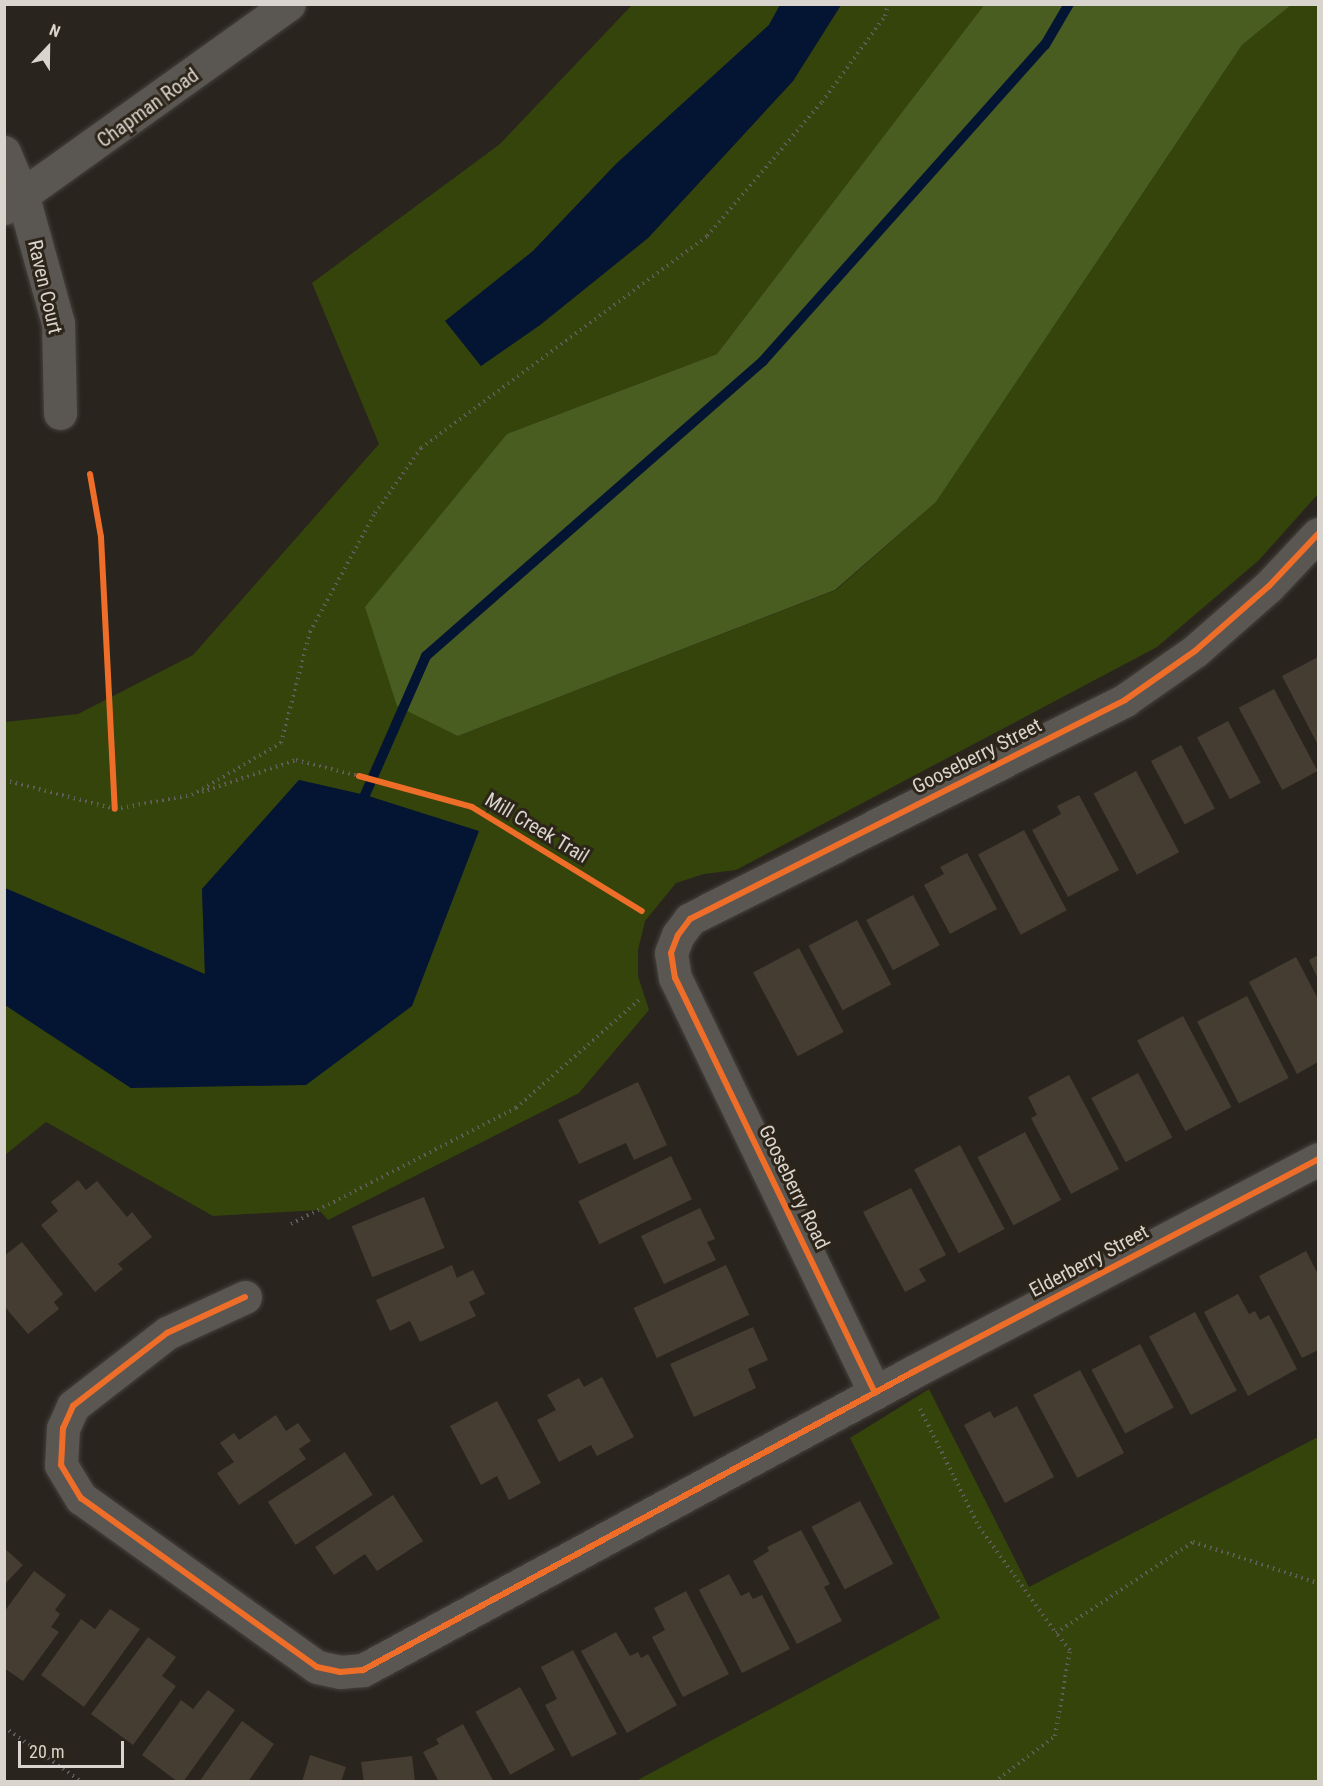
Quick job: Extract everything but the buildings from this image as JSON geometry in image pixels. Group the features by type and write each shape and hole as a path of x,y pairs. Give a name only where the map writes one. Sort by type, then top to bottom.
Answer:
{"street":[{"name":"Chapman Road","path":"14,202 289,4"},
{"name":"Raven Court","path":"4,152 14,202 58,323 60,413"},
{"name":"Gooseberry Street","path":"683,995 671,953 690,919 1125,700 1195,651 1269,586 1318,534"},
{"name":"Gooseberry Road","path":"683,995 875,1393"},
{"name":"Elderberry Street","path":"245,1297 167,1333 73,1406 63,1428 61,1465 81,1498 317,1667 340,1672 363,1670 875,1393 1318,1159"}],"path":[{"path":"192,795 281,743 309,632 375,513 421,448 707,236 822,102 885,16 888,4"},
{"path":"4,780 115,809 192,795 296,760 362,777"},
{"path":"114,797 115,809"},
{"path":"291,1224 516,1108 640,999"},
{"path":"917,1403 980,1527 1070,1650 1055,1736 994,1782"},
{"path":"1056,1633 1193,1542 1318,1583"},
{"path":"4,1727 82,1782"}],"green space":[{"path":"985,4 1291,5 1242,45 936,502 835,590 458,736 397,706 365,607 507,434 717,354"},
{"path":"632,5 780,5 769,25 616,164 533,251 446,321 481,366 540,325 648,238 793,81 841,5 985,5 717,354 507,434 458,736 836,590 936,502 1242,45 1291,5 1318,5 1318,494 1259,560 1157,647 736,870 704,874 676,883 645,921 638,950 638,976 649,1010 579,1093 328,1220 319,1210 213,1216 46,1122 5,1155 5,1005 131,1088 479,832 365,795 299,780 202,889 205,975 5,888 5,722 78,714 193,655 379,444 312,283 500,144"},
{"path":"929,1389 1029,1587 1318,1437 1318,1781 636,1781 940,1618 850,1438"}],"water":[{"path":"780,5 841,5 793,81 648,238 540,325 481,366 445,321 533,251 616,164 769,25"},
{"path":"299,780 365,795 479,831 412,1006 306,1085 131,1088 5,1005 5,888 205,974 202,889"}],"waterway":[{"path":"365,795 426,656 763,361 1045,45 1069,4"}],"cycle path":[{"path":"90,474 101,537 115,809"},
{"path":"875,1393 675,978 671,953 678,935 690,919 1125,700 1195,651 1269,586 1318,534"},
{"name":"Mill Creek Trail","path":"359,776 472,807 642,911"},
{"path":"245,1297 167,1333 73,1406 63,1428 61,1465 81,1498 317,1667 340,1672 363,1670 913,1372 1318,1159"}]}
